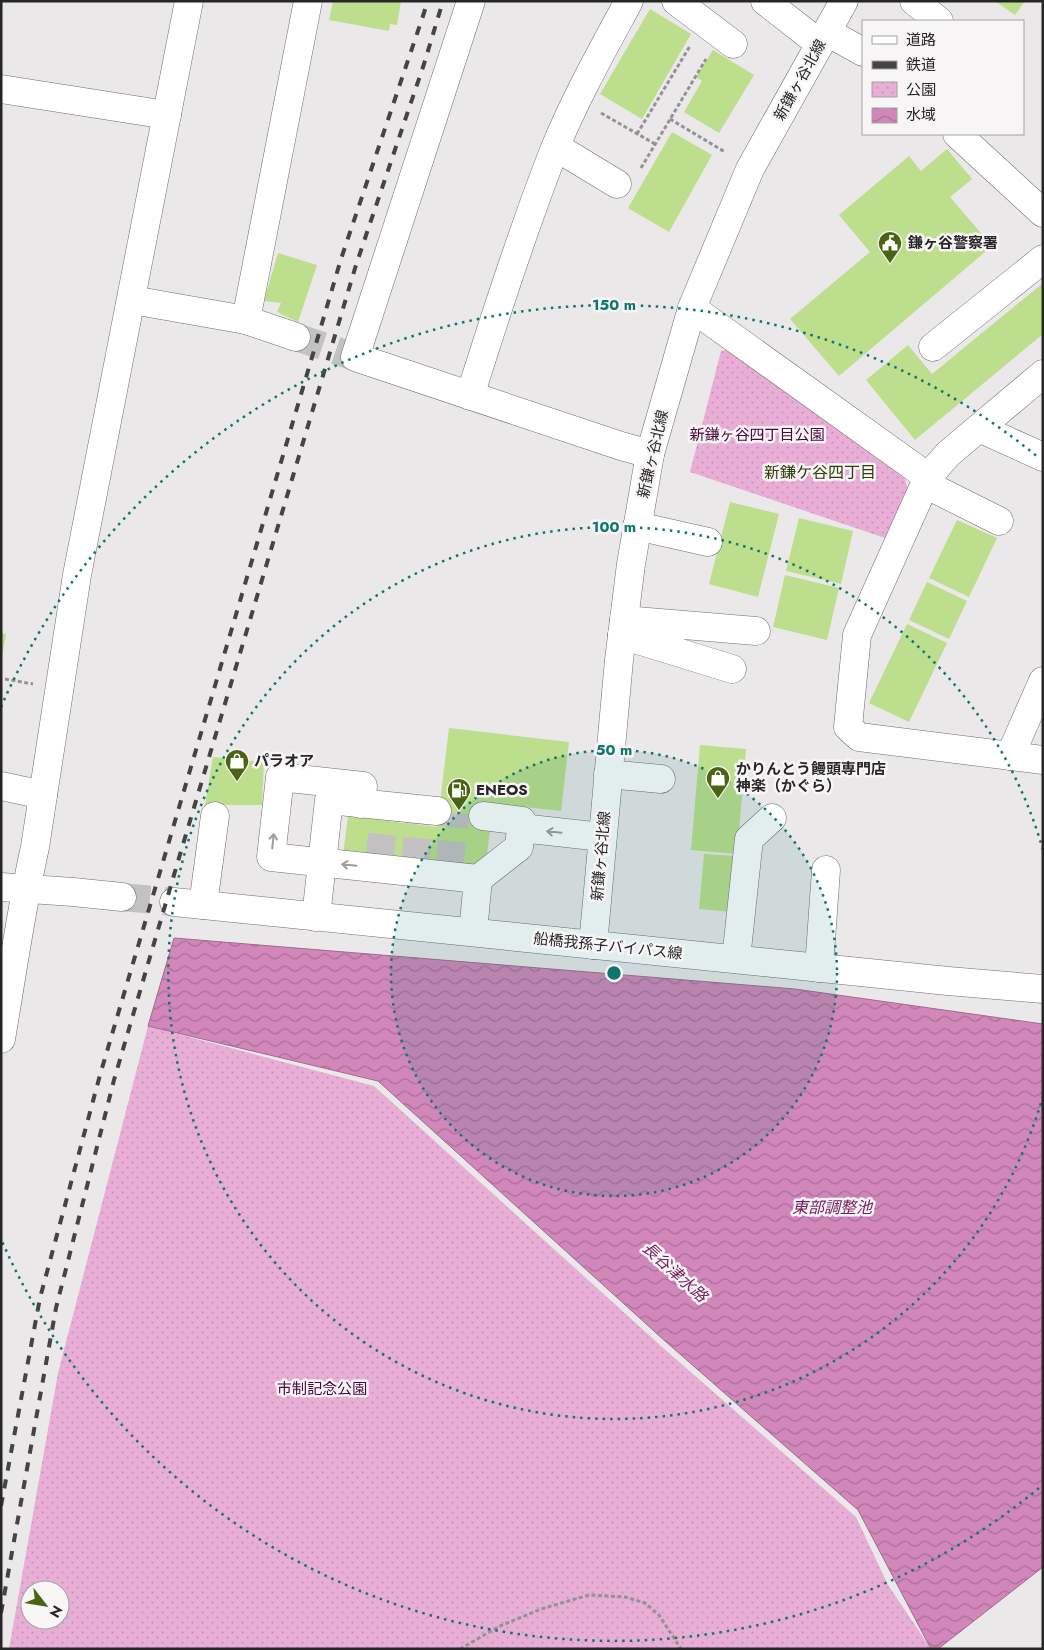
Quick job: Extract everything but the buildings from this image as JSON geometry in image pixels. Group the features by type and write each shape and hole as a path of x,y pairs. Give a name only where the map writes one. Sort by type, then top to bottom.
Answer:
{"street":[{"path":"1,1039 13,888 35,847 77,575 189,1"},
{"path":"246,320 308,1"},
{"path":"471,1 354,357 650,454"},
{"path":"470,396 504,285 556,147 577,99 629,1"},
{"path":"676,1 733,44"},
{"path":"765,1 823,38 862,52"},
{"name":"新鎌ヶ谷北線","path":"593,945 623,628 637,526 650,454 692,308 750,170 844,1"},
{"path":"914,1 937,20"},
{"path":"1,89 167,115"},
{"path":"958,135 1043,213"},
{"path":"556,147 617,184"},
{"path":"933,347 1043,259"},
{"path":"132,300 246,320 296,337"},
{"path":"692,308 927,481 999,520"},
{"path":"1039,381 948,454 927,481 857,635 848,727 859,737 1043,760"},
{"path":"979,428 1043,457"},
{"path":"637,526 708,542"},
{"path":"623,628 756,631"},
{"path":"623,628 732,669"},
{"path":"1010,756 1043,682"},
{"path":"608,774 660,779"},
{"path":"377,809 363,786 280,777 271,857 448,872 478,879"},
{"path":"1,786 43,795"},
{"path":"316,917 328,800 377,809 426,814"},
{"path":"203,905 215,816"},
{"path":"473,932 478,879 519,846 522,820 483,816"},
{"path":"736,959 749,839 772,818"},
{"path":"521,828 602,837"},
{"path":"819,968 826,870"},
{"path":"13,888 122,897"},
{"name":"船橋我孫子バイパス線","path":"174,902 1043,989"}],"path":[{"path":"638,134 691,44 697,47"},
{"path":"617,184 628,190 708,54"},
{"path":"577,99 655,144"},
{"path":"670,119 725,152"},
{"path":"5,679 36,684"},
{"path":"460,1649 500,1626 541,1609 589,1595 625,1597 645,1603 659,1615 681,1649"}],"green space":[{"name":"新鎌ヶ谷四丁目公園","path":"732,348 904,476 908,489 885,538 690,472 721,351"},
{"name":"市制記念公園","path":"148,1026 374,1086 661,1346 856,1517 888,1585 931,1649 9,1649 20,1587 20,1630 70,1630 70,1580 21,1580 58,1373"}],"water":[{"name":"東部調整池","path":"174,938 795,989 1043,1024 1043,1567 938,1649 931,1649 858,1510 665,1341 378,1081 148,1026"}],"tunnel":[{"path":"296,337 355,357"},
{"path":"449,869 455,813"},
{"path":"379,862 384,817"},
{"path":"415,866 419,821"},
{"path":"122,897 174,902"}],"railway":[{"path":"1,1506 40,1298 100,1075 341,259 428,1"},
{"path":"1,1613 56,1308 114,1080 356,265 424,64 443,1"}],"place":[{"name":"鎌ヶ谷警察署","path":"890,264"},
{"name":"パラオア","path":"237,782"},
{"name":"かりんとう饅頭専門店 神楽（かぐら）","path":"718,799"},
{"name":"ENEOS","path":"459,811"}],"district":[{"name":"新鎌ケ谷四丁目","path":"820,472"}],"water label":[{"name":"長谷津水路","path":"675,1272"}]}
